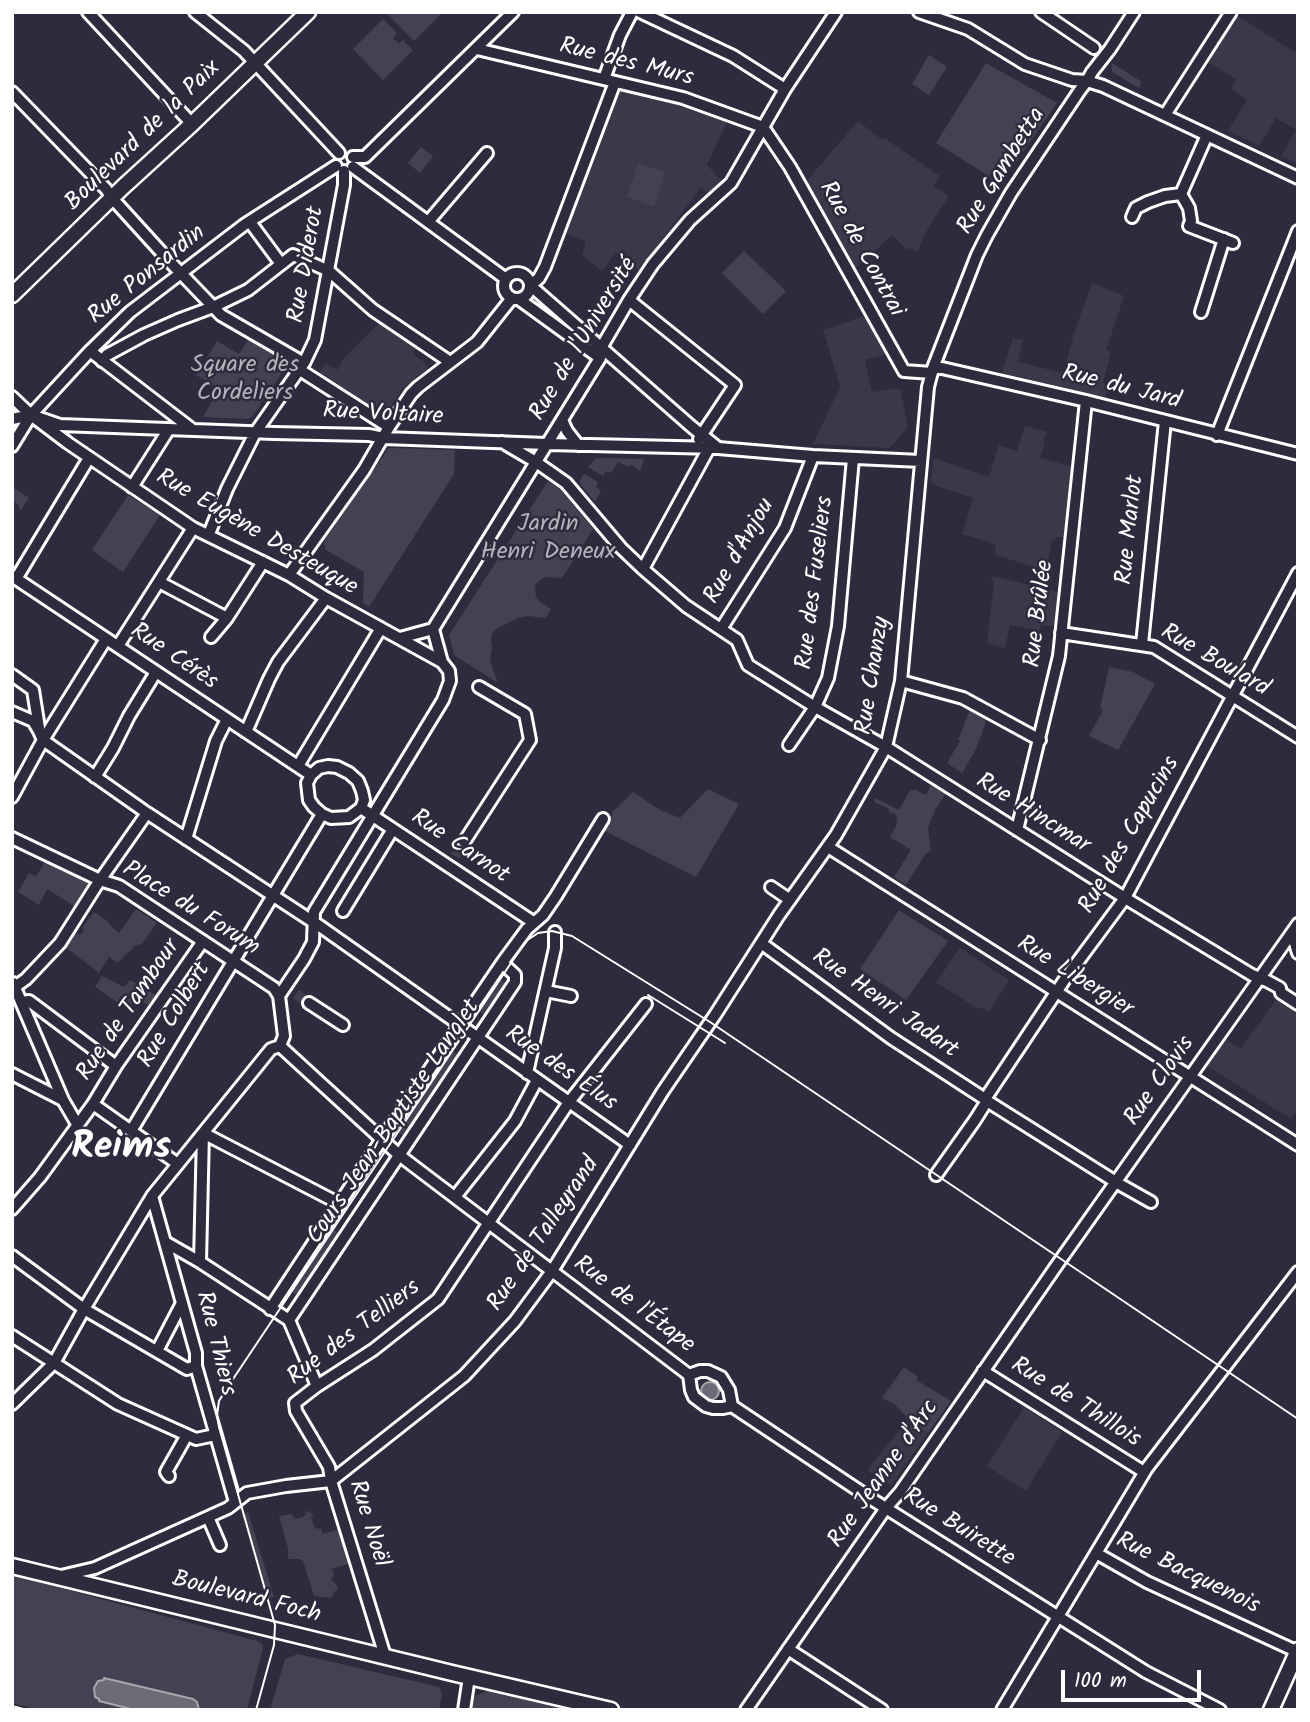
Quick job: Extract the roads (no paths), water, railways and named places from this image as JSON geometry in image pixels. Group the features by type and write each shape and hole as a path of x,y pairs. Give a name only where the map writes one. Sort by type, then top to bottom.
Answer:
{"main road":[{"name":"Boulevard de la Paix","path":"12,295 308,12"},
{"name":"Boulevard Foch","path":"12,1566 611,1710"},
{"path":"1271,1710 1298,1651"}],"street":[{"path":"88,12 192,124"},
{"path":"195,12 230,39 339,153 348,152 346,165 506,279"},
{"name":"Rue Ponsardin","path":"12,446 31,415 130,312 250,222 346,165 365,157 513,12"},
{"path":"289,575 365,470 386,432 418,387 477,342 516,299 528,295 531,286 539,278 610,80 620,35 632,12"},
{"path":"640,12 733,56 785,89"},
{"name":"Rue de l'Université","path":"433,629 562,420 629,300 653,264 690,220 732,183 785,89 836,12"},
{"path":"919,12 968,29 1025,64 1072,80 1092,83 1298,178"},
{"path":"1041,12 1094,48"},
{"name":"Rue Gambetta","path":"932,370 977,255 1010,193 1080,90 1092,83 1092,72 1134,12"},
{"path":"1165,115 1231,12"},
{"name":"Rue des Murs","path":"477,49 683,98 762,127"},
{"path":"12,92 104,187 221,315 302,366 386,432"},
{"name":"Rue de Contrai","path":"762,127 790,167 904,371 932,370"},
{"path":"1181,194 1207,135"},
{"path":"428,222 487,153"},
{"name":"Rue Diderot","path":"209,534 227,489 255,433 302,366 315,340 346,165"},
{"path":"1132,217 1136,208 1148,202 1181,194"},
{"path":"1181,194 1189,208 1189,226 1229,241 1201,312"},
{"path":"250,222 281,264"},
{"path":"1217,435 1298,231"},
{"path":"102,361 108,354 144,335 247,290 293,255 329,271 373,310 450,362"},
{"path":"600,353 504,290 506,279 518,273 527,277 531,286 600,353 714,448 643,569"},
{"path":"629,300 735,385 692,448"},
{"path":"90,351 193,430"},
{"name":"Rue du Jard","path":"932,370 942,368 1086,401 1298,454"},
{"name":"Rue Chanzy","path":"708,1026 761,943 836,835 886,747 901,681 928,387 932,370"},
{"name":"Rue Eugène Desteuque","path":"12,397 68,443 193,528 289,575 446,666"},
{"name":"Rue Brûlée","path":"1017,830 1059,656 1086,401"},
{"name":"Rue Voltaire","path":"12,419 31,415 60,425 255,433 369,435 386,432 502,442 714,448 921,461"},
{"path":"562,420 578,445"},
{"name":"Rue Marlot","path":"1142,644 1165,421"},
{"path":"68,443 64,433 69,425"},
{"path":"132,487 169,429"},
{"name":"Rue Voltaire","path":"502,442 566,483 621,548 643,569 686,606 737,640 748,665"},
{"name":"Rue d'Anjou","path":"720,629 785,528 813,456"},
{"path":"13,577 89,457"},
{"name":"Rue des Fuseliers","path":"789,745 815,707 828,678 838,626 853,458"},
{"path":"117,646 193,528"},
{"path":"211,637 227,618 263,562"},
{"name":"Rue des Capucins","path":"936,1175 1065,979 1125,898 1298,573"},
{"name":"Rue Cérès","path":"13,577 310,775"},
{"path":"159,582 227,618"},
{"path":"246,732 278,662 326,598"},
{"path":"298,766 381,628"},
{"path":"12,1404 54,1363 152,1196 271,1049 280,1046 284,1036 286,992 313,942 314,912 443,700 450,681 433,629 400,638"},
{"name":"Rue Boulard","path":"1061,633 1154,647 1298,737"},
{"path":"12,797 41,735 106,639"},
{"name":"Rue Hincmar","path":"748,665 886,747 1125,898 1247,972 1280,988 1281,993 1298,1004"},
{"path":"95,777 156,672"},
{"path":"12,675 33,690 41,735"},
{"path":"901,681 963,698 1040,740"},
{"path":"466,839 530,740 525,714 480,687"},
{"path":"12,712 33,721 41,735 95,777 315,923"},
{"path":"186,839 216,741 227,719"},
{"path":"328,766 349,773 358,781 362,790 364,800 361,808 349,817 339,819 321,814 310,800 307,783 310,775 319,768 328,766"},
{"name":"Rue Carnot","path":"361,808 452,861 533,922"},
{"name":"Place du Forum","path":"147,813 100,880 119,886 274,988 286,992"},
{"name":"Rue Colbert","path":"131,1131 321,814"},
{"name":"Cours Jean-Baptiste Langlet","path":"270,1309 502,963 533,922 544,912 603,819"},
{"path":"343,911 393,829"},
{"path":"12,838 100,880 60,943 26,979 13,985 63,1100 77,1124"},
{"name":"Rue Libergier","path":"828,847 1298,1145"},
{"path":"771,887 790,900"},
{"name":"Rue des Élus","path":"315,923 332,928 460,1026 630,1145"},
{"path":"1298,925 1294,940 1298,953"},
{"name":"Rue Clovis","path":"1058,1264 1298,925"},
{"path":"454,1197 515,1121 532,1076 556,943 555,932"},
{"name":"Rue de Tambour","path":"12,1209 40,1177 93,1104 202,941"},
{"name":"Rue Henri Jadart","path":"761,943 891,1038 1150,1202"},
{"name":"Cours Jean-Baptiste Langlet","path":"289,1320 402,1157 515,982 515,975 502,963"},
{"path":"546,990 571,996"},
{"path":"21,1002 29,1001 116,1066"},
{"path":"309,1003 343,1025"},
{"name":"Rue des Telliers","path":"296,1410 295,1403 373,1350 438,1299 569,1102 646,1004"},
{"name":"Rue de Talleyrand","path":"331,1480 464,1376 515,1321 552,1271 663,1091 708,1026"},
{"name":"Rue de l'Étape","path":"280,1046 402,1157 690,1375"},
{"path":"12,1074 63,1100"},
{"path":"93,1104 178,1164"},
{"path":"203,1133 340,1204"},
{"path":"200,1262 203,1133"},
{"name":"Rue Thiers","path":"152,1196 235,1502"},
{"path":"165,1242 289,1320 317,1386"},
{"path":"12,1256 84,1309 187,1369 196,1366"},
{"name":"Rue Jeanne d'Arc","path":"746,1710 1058,1264"},
{"path":"1002,1710 1144,1472 1298,1272"},
{"path":"279,1295 297,1308"},
{"path":"157,1351 182,1303"},
{"path":"12,1336 118,1404 196,1439 215,1435"},
{"path":"708,1371 721,1377 729,1390 732,1406 713,1408 699,1402 691,1390 690,1375 708,1371"},
{"name":"Rue de Thillois","path":"983,1371 1144,1472"},
{"name":"Rue Buirette","path":"732,1406 886,1508 1146,1672 1220,1710"},
{"name":"Rue Noël","path":"296,1410 329,1466 385,1656"},
{"path":"169,1476 166,1472 187,1435"},
{"path":"61,1577 95,1568 228,1508 247,1493 331,1480"},
{"path":"208,1517 220,1545"},
{"name":"Rue Bacquenois","path":"1096,1553 1147,1583 1298,1651"},
{"path":"89,1584 95,1568"},
{"path":"788,1649 882,1710"},
{"path":"464,1710 469,1677"}],"tunnel":[{"path":"455,856 464,842"},
{"path":"296,994 309,1003"}],"tram line":[{"path":"256,1710 274,1645 275,1625 219,1427 219,1401 521,948 538,933 552,931 572,936 710,1022 1298,1419"},
{"path":"648,995 725,1043"},
{"path":"12,1706 27,1710"}],"district":[{"name":"Reims","path":"121,1151"}],"park label":[{"name":"Square des Cordeliers","path":"245,381"},
{"name":"Jardin Henri Deneux","path":"548,540"}]}
